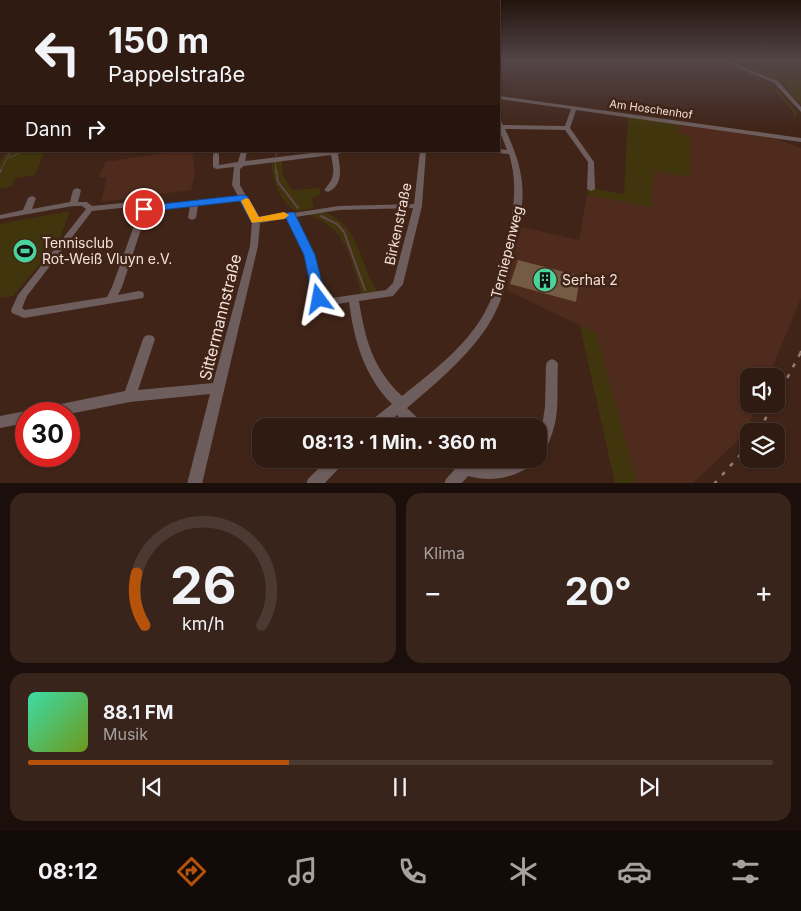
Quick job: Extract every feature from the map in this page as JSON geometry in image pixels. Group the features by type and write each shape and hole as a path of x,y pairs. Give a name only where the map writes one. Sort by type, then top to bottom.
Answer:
{"street":[{"path":"777,84 801,110"},
{"name":"Am Hoschenhof","path":"500,97 801,140"},
{"path":"567,128 574,108"},
{"path":"500,125 567,128"},
{"name":"Terniepenweg","path":"384,418 453,358 482,326 492,309 507,259 520,201 518,168 500,127"},
{"path":"567,128 592,162 591,189"},
{"path":"500,151 512,152"},
{"path":"244,152 241,164 235,174 236,184 256,221 290,214 339,208 418,206"},
{"path":"216,154 216,167 334,152 339,173 335,184 328,190"},
{"name":"Birkenstraße","path":"290,214 310,255 319,299 323,303 389,293 398,284 418,206 423,152"},
{"path":"73,204 77,190"},
{"path":"26,213 32,198"},
{"path":"144,209 243,198"},
{"path":"0,217 73,204 84,204 90,209 143,204 144,209 118,287 110,300"},
{"path":"192,218 194,204"},
{"path":"90,209 23,295 16,310 24,314 139,295"},
{"name":"Sittermannstraße","path":"194,483 254,246 256,221"},
{"path":"353,298 358,334 364,353 391,395 410,418"},
{"path":"130,396 140,368 145,346 149,339"},
{"path":"547,433 553,409 552,364"},
{"path":"80,406 130,396 219,388"},
{"path":"0,422 15,419"},
{"path":"314,483 329,468"},
{"path":"452,483 458,468"},
{"path":"471,468 484,474 510,468"}],"shaded area":[{"path":"765,84 774,86 798,114 795,116 801,136 792,110 771,87"},
{"path":"784,84 801,84 801,104 793,97"},
{"path":"628,117 678,124 678,134 690,135 690,177 654,171 651,207 588,195 588,188 624,194"},
{"path":"678,124 777,139 801,148 801,298 772,368 740,368 740,413 753,413 749,423 740,423 740,439 693,483 637,483 596,333 506,290 521,227 579,240 587,195 651,207 654,171 690,177 690,136 678,134"},
{"path":"6,152 44,152 35,175 16,178 11,187 0,188 0,163"},
{"path":"171,152 192,152 195,173 191,190 101,202 107,177 98,178 106,162"},
{"path":"282,160 283,176 292,190 320,188 320,195 312,198 314,208 296,211 280,195 274,181 272,161"},
{"name":"Tennisclub Rot-Weiß Vluyn e.V.","path":"70,211 60,238 40,264 13,296 0,298 0,224"},
{"path":"324,212 336,218 352,235 377,291 362,294 350,256 339,236 321,220 307,214"},
{"path":"580,326 596,332 637,483 615,483"}],"building":[{"name":"Serhat 2","path":"518,260 580,276 576,302 510,284"}],"waterway":[{"path":"0,171 10,152"},
{"path":"9,158 21,152"},
{"path":"276,156 277,152"},
{"path":"275,162 276,171"},
{"path":"276,170 278,182 298,208"},
{"path":"321,216 337,224 344,232 365,290"}],"railway":[{"path":"785,382 801,352"},
{"path":"763,423 768,413"},
{"path":"715,483 740,455"}],"slow traffic":[{"path":"246,201 256,221 284,215"}],"place":[{"name":"Tennisclub Rot-Weiß Vluyn e.V.","path":"25,251"},
{"name":"Serhat 2","path":"545,280"}],"route":[{"path":"144,209 243,198 250,206 256,221 290,214 310,255 319,299"}]}
